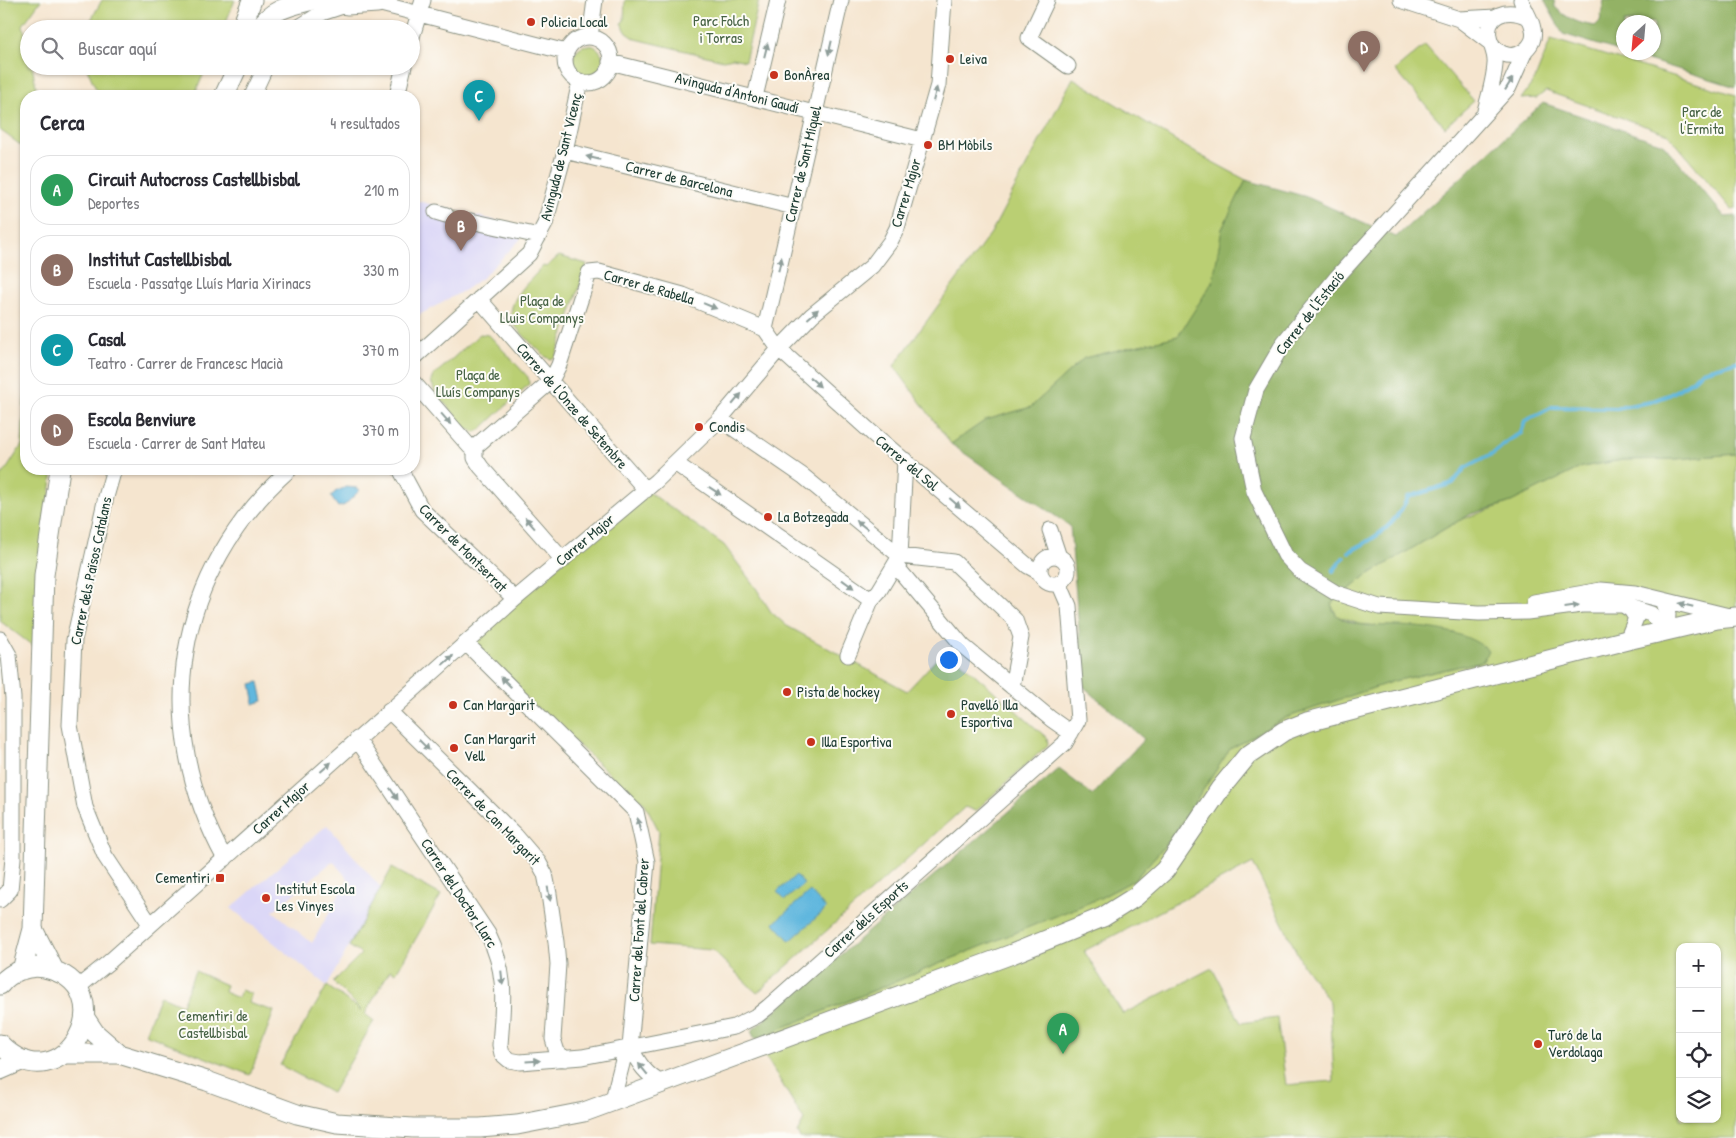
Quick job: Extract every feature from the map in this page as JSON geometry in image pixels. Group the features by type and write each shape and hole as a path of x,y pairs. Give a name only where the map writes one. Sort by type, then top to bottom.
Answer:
{"street":[{"path":"244,20 252,0"},
{"path":"265,20 283,8 314,0"},
{"path":"318,0 347,5"},
{"path":"590,37 595,0"},
{"path":"755,97 778,0"},
{"name":"Carrer de Sant Miquel","path":"765,329 841,0"},
{"name":"Carrer Major","path":"77,988 225,859 515,599 646,490 720,419 779,349 812,314 872,266 882,254 897,228 938,85 944,0"},
{"path":"1047,0 1029,38 1068,66"},
{"path":"1401,0 1459,19 1503,54 1515,55 1525,51"},
{"name":"Carrer de l'Estació","path":"1521,0 1533,28 1534,37 1525,51 1509,87 1337,277 1284,342 1256,390 1243,438 1254,491 1285,555 1300,571 1336,594 1379,607 1479,613 1506,610 1562,596 1601,590 1635,593 1735,617"},
{"path":"311,20 322,13 347,5 374,1 421,7 566,52"},
{"path":"417,20 421,7"},
{"path":"1459,19 1502,10 1515,11 1527,17"},
{"path":"1485,112 1495,63 1493,46 1489,37 1490,26 1502,10"},
{"path":"590,37 603,42 610,54 610,62 605,74 600,79 586,82 580,81 569,72 566,66 566,52 575,40 590,37"},
{"name":"Avinguda d'Antoni Gaudí","path":"610,62 922,140"},
{"path":"216,90 222,75"},
{"path":"227,90 234,75"},
{"path":"255,90 262,75"},
{"path":"398,90 402,75"},
{"name":"Avinguda de Sant Vicenç","path":"420,353 529,254 545,224 565,151 580,81"},
{"name":"Carrer de Barcelona","path":"565,151 794,207"},
{"path":"472,220 539,236"},
{"name":"Carrer de Rabella","path":"551,381 559,365 589,273 599,272 683,295 765,329"},
{"name":"Carrer de l'Onze de Setembre","path":"479,299 646,490"},
{"path":"765,329 779,349"},
{"name":"Carrer del Sol","path":"779,349 872,434 1028,566 1039,572"},
{"path":"420,390 470,447 476,446 551,381"},
{"path":"720,419 803,476 897,560 963,646 1051,720 1071,733 1078,720 1073,654 1069,606 1059,584"},
{"path":"476,446 475,458 481,467 563,560"},
{"path":"848,655 870,600 879,591 897,560 905,460"},
{"path":"675,463 870,600"},
{"path":"22,970 33,929 44,575 59,475"},
{"name":"Carrer dels Països Catalans","path":"112,475 74,640 70,725 85,807 106,856 150,924"},
{"path":"225,859 208,828 194,787 184,745 183,673 189,633 213,564 231,534 253,506 284,475"},
{"name":"Carrer de Montserrat","path":"403,475 422,510 515,599"},
{"path":"1050,530 1059,557 1067,565 1068,570 1067,576 1059,584 1046,583 1039,572 1043,561 1048,557 1059,557"},
{"path":"897,560 954,562 1015,620 1021,637 1012,686"},
{"path":"1663,600 1668,614 1667,631"},
{"name":"Carrer de l'Estació","path":"1506,610 1528,612 1582,605 1623,605 1651,614 1667,631"},
{"path":"1623,605 1631,610 1636,618 1627,640"},
{"path":"0,1044 9,1053 23,1060 39,1062 65,1054 119,1054 207,1081 297,1114 337,1123 413,1128 480,1128 549,1120 612,1103 1043,942 1103,917 1135,897 1165,870 1233,770 1252,751 1284,731 1307,722 1466,680 1627,640 1735,617"},
{"path":"0,639 9,655 12,698 14,858 10,890 0,900"},
{"name":"Carrer del Font del Cabrer","path":"467,644 636,812 647,862 630,1048 624,1056 612,1103"},
{"name":"Carrer de Can Margarit","path":"389,711 515,836 539,863 545,874 558,964 553,1039 557,1052 565,1059"},
{"name":"Carrer dels Esports","path":"630,1048 734,1027 758,1015 1057,750 1071,733"},
{"name":"Carrer del Doctor Llarc","path":"357,740 488,934 498,954 503,978 500,1046 502,1054 509,1060 520,1062 565,1059 630,1048"},
{"path":"0,847 14,858"},
{"path":"33,929 54,970"},
{"path":"0,984 22,970 34,967 54,970 65,976 77,988 84,1006 84,1018 80,1037 65,1054"},
{"path":"84,1018 95,1033 119,1054"},
{"path":"630,1048 640,1067 650,1077 663,1084"},
{"path":"0,1070 23,1060"},
{"path":"620,1076 643,1091"}],"shaded area":[{"path":"420,202 524,228 520,240 483,277 465,290 421,314"},
{"name":"Institut Escola Les Vinyes","path":"327,825 381,888 327,986 231,908","holes":["333,861 348,879 312,943 273,911"]}],"green space":[{"path":"0,0 41,0 27,20 20,20 20,75 34,75 37,90 20,90 20,145 0,130"},
{"path":"102,0 235,0 227,20 91,20"},
{"name":"Parc Folch i Torras","path":"625,0 759,0 745,61 733,58 723,60 636,39 627,33 621,23 624,21"},
{"path":"1544,0 1554,0 1555,7 1568,17 1584,24 1595,26 1600,21 1604,0 1736,0 1736,87 1648,60 1661,60 1661,15 1616,15 1616,50 1563,34"},
{"name":"Parc de l'Ermita","path":"1551,39 1736,95 1736,209 1732,210 1668,134 1546,91 1537,98 1521,99 1535,79"},
{"path":"588,45 594,46 602,54 602,66 594,74 588,75 582,74 574,66 573,60 574,54 582,46"},
{"path":"1425,45 1474,101 1445,127 1395,70"},
{"path":"90,75 203,75 197,90 96,90"},
{"path":"1073,78 1196,153 1246,180 1222,229 1213,282 1178,336 1084,358 1031,407 986,420 951,444 894,366 991,233"},
{"path":"1543,103 1663,144 1725,217 1736,216 1736,454 1676,459 1622,460 1582,467 1511,502 1471,514 1446,528 1366,576 1331,604 1338,616 1352,623 1432,629 1468,638 1488,650 1483,661 1394,681 1285,718 1230,749 1170,840 1134,880 1100,898 755,1039 751,1031 1059,769 1093,795 1144,739 1084,687 1070,526 951,444 986,420 1031,407 1084,358 1178,336 1213,281 1222,229 1246,180 1307,197 1396,237"},
{"name":"Plaça de Lluis Companys","path":"559,256 587,264 556,356 551,359 546,357 516,327 512,319 511,310 525,286 543,266 546,267"},
{"name":"Plaça de Lluís Companys","path":"480,334 489,335 528,377 529,384 481,429 475,432 467,429 435,392 431,381 433,376"},
{"path":"20,448 20,475 52,475 33,646 0,621 0,475 4,473"},
{"path":"1736,454 1736,1138 800,1138 797,1133 804,1120 755,1039 1100,898 1134,880 1170,840 1230,749 1285,718 1394,681 1483,661 1455,633 1359,624 1337,616 1331,604 1366,576 1458,521 1511,502 1582,467 1622,460 1676,459","holes":["1253,863 1303,965 1330,1002 1334,1081 1286,1085 1277,1018 1241,1023 1212,968 1123,1014 1084,951"]},
{"name":"Illa Esportiva","path":"646,490 724,545 756,588 771,612 787,626 907,691 946,649 1047,738 1048,745 975,811 965,807 757,993 712,950 650,945 659,831 644,802 632,794 467,644"},
{"path":"392,868 441,895 396,973 390,970 365,1014 374,1021 332,1093 280,1065 327,986 362,1011 333,982 361,954 349,946"},
{"name":"Cementiri de Castellbisbal","path":"195,971 226,985 224,992 238,998 241,990 251,994 248,1003 274,1011 250,1075 145,1034 160,995 182,1005"}],"water":[{"path":"346,487 360,490 345,505 338,507 331,497 335,492"},
{"path":"259,682 263,701 253,704 251,684"},
{"path":"796,875 804,884 785,900 777,892"},
{"path":"810,891 826,909 790,941 774,923"}],"waterway":[{"path":"1349,552 1376,536 1391,524 1408,497 1453,483 1465,468 1494,453 1509,440 1521,433 1525,421 1552,407 1617,408 1650,402 1669,395 1692,381 1702,371 1736,362"},
{"path":"1333,571 1344,557"}],"tunnel":[{"path":"446,215 471,221"}],"place":[{"name":"Policia Local","path":"531,22"},
{"name":"Leiva","path":"950,59"},
{"name":"Escola Benviure","path":"1364,72"},
{"name":"BonÀrea","path":"774,75"},
{"name":"Casal","path":"479,121"},
{"name":"BM Mòbils","path":"928,145"},
{"name":"Institut Castellbisbal","path":"461,251"},
{"name":"Condis","path":"699,427"},
{"name":"La Botzegada","path":"768,517"},
{"name":"Pista de hockey","path":"787,692"},
{"name":"Can Margarit","path":"453,705"},
{"name":"Pavelló Illa Esportiva","path":"951,714"},
{"name":"Illa Esportiva","path":"811,742"},
{"name":"Can Margarit Vell","path":"454,748"},
{"name":"Cementiri","path":"220,878"},
{"name":"Institut Escola Les Vinyes","path":"266,898"},
{"name":"Turó de la Verdolaga","path":"1538,1044"},
{"name":"Circuit Autocross Castellbisbal","path":"1063,1054"}]}
